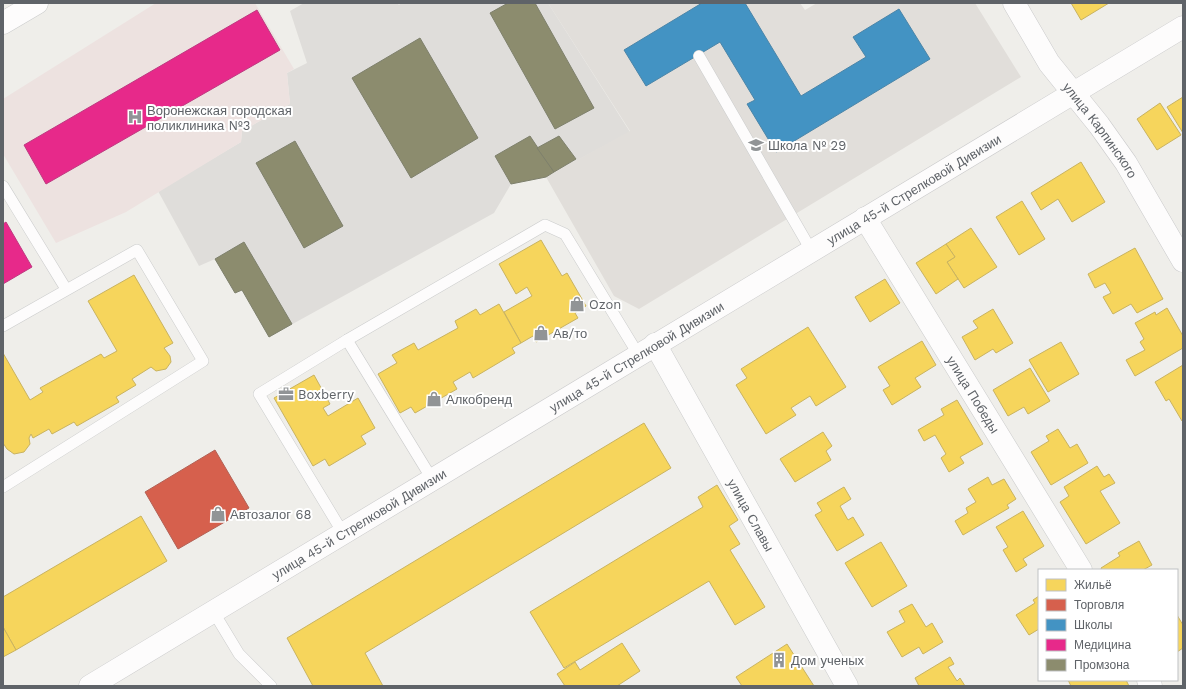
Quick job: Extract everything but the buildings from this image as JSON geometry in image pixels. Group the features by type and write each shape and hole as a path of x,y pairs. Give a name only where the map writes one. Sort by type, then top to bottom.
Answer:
{"main road":[{"path":"3,23 37,3"},
{"name":"улица Карпинского","path":"1014,3 1049,63 1099,125 1126,163 1183,260"},
{"name":"улица 45-й Стрелковой Дивизии","path":"90,686 1183,27"},
{"name":"улица Победы","path":"865,218 1080,569"},
{"name":"улица Славы","path":"647,349 847,686"}],"lane":[{"path":"699,56 811,250"},
{"path":"3,186 66,289"},
{"path":"343,533 260,394 346,340 545,225 564,234 647,349"},
{"path":"3,326 137,250 203,361 3,487"},
{"path":"346,340 432,479"},
{"path":"213,611 239,654 271,686"}],"shaded area":[{"name":"Воронежская городская поликлиника №3","path":"156,3 255,3 294,69 287,73 290,104 242,131 241,142 126,212 56,243 3,154 3,99"},
{"path":"304,3 397,3 399,5 401,3 548,3 630,132 546,177 511,184 494,213 269,337 242,290 235,293 215,259 199,266 158,191 241,142 242,131 290,104 287,73 307,63 290,11"},
{"name":"Школа № 29","path":"548,3 800,3 805,10 817,3 975,3 1021,77 639,309 614,296 546,177 630,131"}],"place":[{"name":"Воронежская городская поликлиника №3","path":"135,117"},
{"name":"Школа № 29","path":"756,145"},
{"name":"Ozon","path":"577,304"},
{"name":"Ав/то","path":"541,333"},
{"name":"Boxberry","path":"286,394"},
{"name":"Алкобренд","path":"434,399"},
{"name":"Автозалог 68","path":"218,514"},
{"name":"Дом ученых","path":"779,660"}]}
